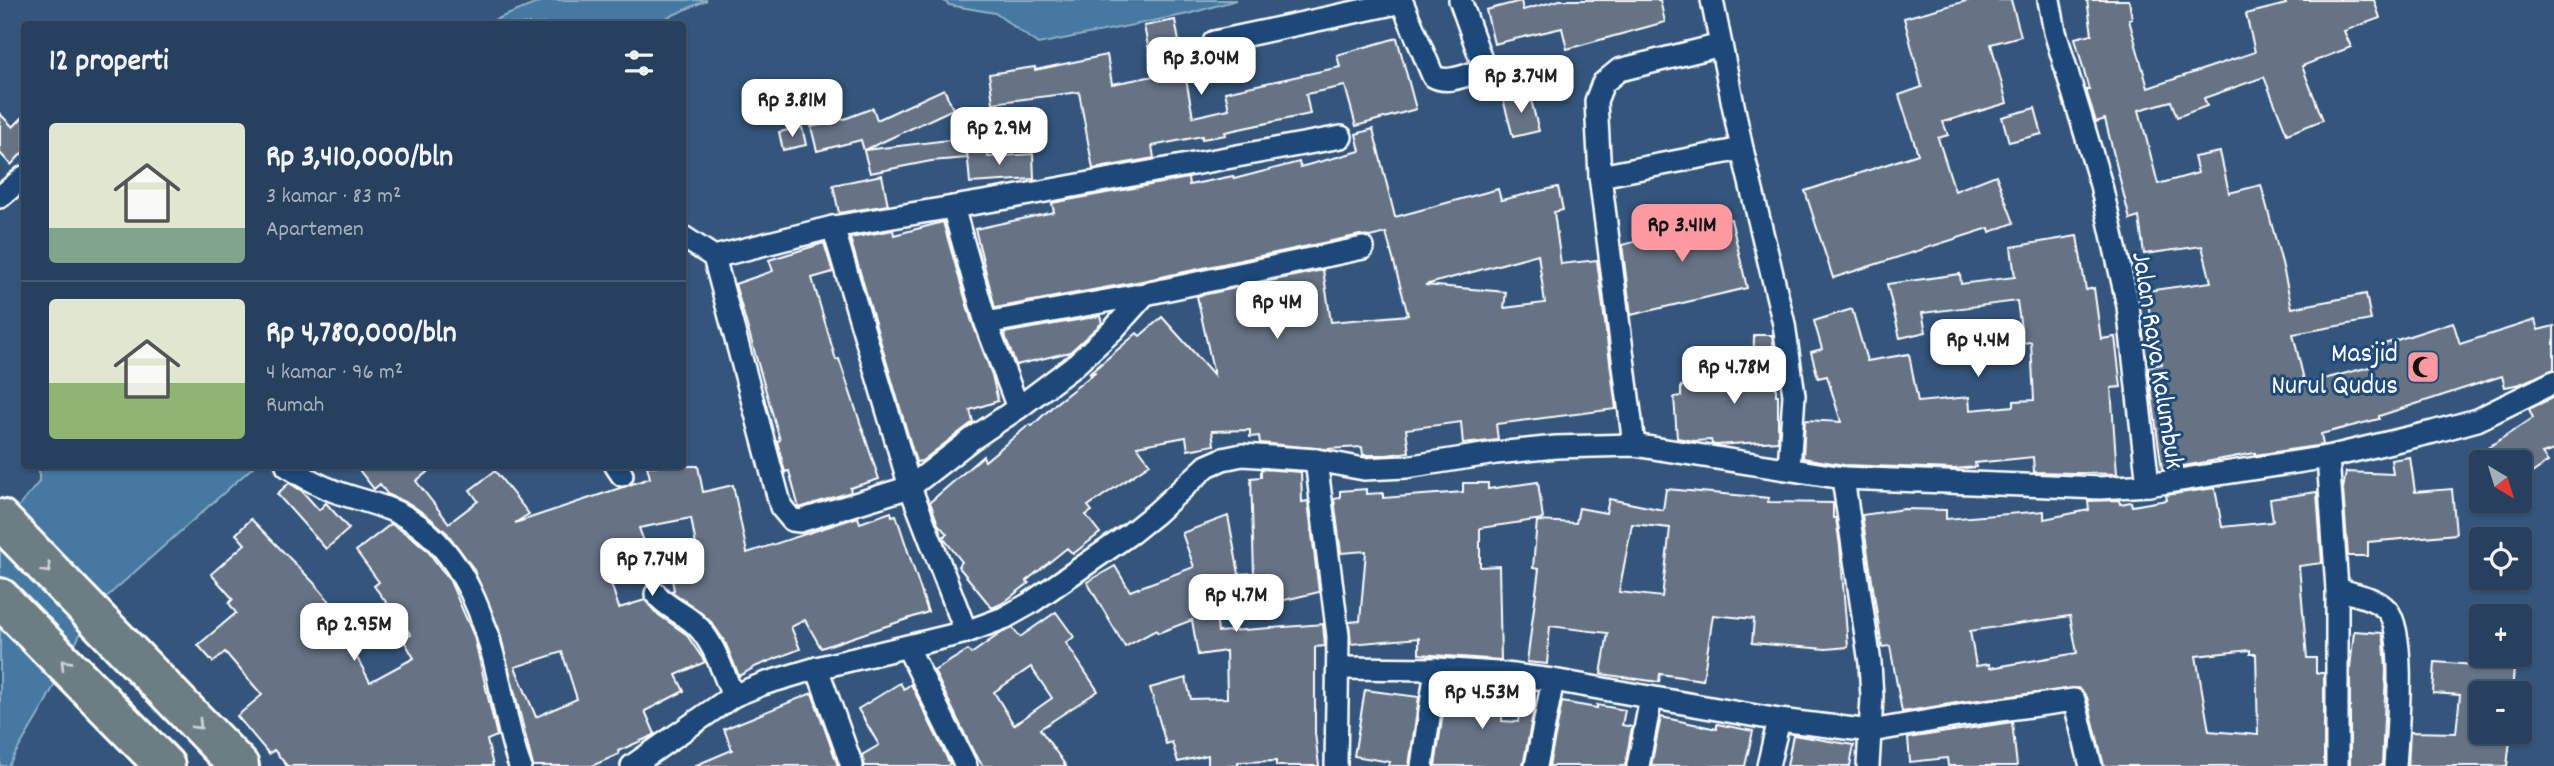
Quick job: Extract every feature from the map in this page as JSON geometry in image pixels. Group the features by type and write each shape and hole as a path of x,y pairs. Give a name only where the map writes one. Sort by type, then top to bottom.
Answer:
{"highway":[{"path":"0,519 239,766"},
{"path":"0,598 165,766"}],"street":[{"path":"1214,42 1405,1 1433,76 1446,80 1484,68 1460,0"},
{"path":"1712,0 1742,149 1784,324 1794,395 1789,468"},
{"name":"Jalan Raya Kalumbuk","path":"2049,0 2055,32 2101,185 2128,306 2148,485 2328,457 2477,420 2554,382"},
{"path":"1634,445 1600,176 1596,101 1603,83 1619,71 1721,45"},
{"path":"714,257 833,227 1341,137"},
{"path":"1600,176 1742,149"},
{"path":"0,197 21,180"},
{"path":"953,207 986,323 1018,408"},
{"path":"833,227 910,487 966,632"},
{"path":"686,239 714,257 782,507 792,520 800,521 910,487 1075,365 1114,330 1145,294"},
{"path":"986,323 1145,294 1363,248"},
{"path":"632,766 733,696 763,684 817,668 908,648 1004,618 1030,604 1156,513 1206,467 1223,459 1242,455 1316,460 1364,469 1406,467 1556,447 1634,445 1843,478 2100,488 2148,485"},
{"path":"2328,457 2337,589 2337,766"},
{"path":"1316,460 1338,636 1336,766"},
{"path":"292,469 308,480 334,491 402,515 423,527 440,544 461,573 480,615 492,650 510,741 520,766"},
{"path":"1843,478 1870,663 1872,697 1868,766"},
{"path":"2337,589 2368,598 2387,610 2395,627 2399,679 2395,766"},
{"path":"656,594 664,604 696,624 711,645 733,696"},
{"path":"908,648 966,766"},
{"path":"817,668 852,766"},
{"path":"1339,668 1497,673 1553,680 1779,720 1871,731 2074,700 2091,766"},
{"path":"1422,766 1436,669"},
{"path":"1535,766 1553,680"},
{"path":"1638,766 1651,698"},
{"path":"1768,766 1779,720"}],"water":[{"path":"545,0 707,0 660,21 492,21"},
{"path":"943,0 1236,0 1188,14 1038,44 995,13 949,5"},
{"path":"39,469 251,469 93,609 42,709 8,766 0,766 0,529 39,482"}],"building":[{"path":"1560,0 1660,0 1665,22 1567,49 1562,28 1494,44 1486,10 1521,1 1523,10"},
{"path":"1970,0 2011,0 2021,36 1991,44 2007,103 1943,122 1948,135 1938,138 1955,191 1996,175 2014,223 1990,232 1989,228 1833,278 1805,191 1918,154 1899,95 1922,87 1904,18"},
{"path":"2087,0 2129,0 2132,19 2129,20 2148,88 2255,52 2246,14 2286,4 2284,0 2374,0 2380,18 2344,31 2351,47 2302,66 2323,120 2287,134 2264,77 2204,98 2207,106 2177,117 2171,101 2139,110 2158,184 2198,173 2194,157 2220,152 2229,193 2261,185 2292,308 2366,294 2371,320 2293,334 2305,384 2377,365 2372,348 2453,322 2460,344 2535,320 2538,330 2554,326 2554,369 2520,384 2505,387 2502,376 2379,416 2379,419 2321,434 2323,445 2255,453 2162,470 2148,367 2162,364 2146,291 2211,282 2202,246 2144,254 2139,217 2130,220 2105,119 2096,122 2086,90 2089,90 2075,38 2092,34"},
{"path":"1175,20 1193,117 1229,109 1225,92 1340,67 1337,55 1397,38 1416,109 1356,126 1345,86 1306,94 1310,114 1225,132 1226,135 1202,139 1202,136 1152,146 1154,158 1093,169 1079,92 993,103 989,74 1035,67 1035,70 1107,55 1112,84 1154,76 1144,26"},
{"path":"944,89 953,109 865,150 965,138 967,158 931,161 870,173 861,140 817,151 811,127 873,108 877,120"},
{"path":"1529,92 1539,131 1513,137 1503,99"},
{"path":"2035,108 2042,134 2009,142 2002,117"},
{"path":"0,114 13,127 21,119 21,154 11,165 0,153"},
{"path":"802,127 806,145 783,150 779,132"},
{"path":"1373,129 1395,217 1498,189 1501,200 1558,187 1563,210 1554,212 1561,264 1597,260 1616,409 1496,424 1498,440 1463,444 1461,422 1406,429 1409,452 1387,455 1363,455 1362,447 1326,449 1260,443 1259,436 1250,437 1250,430 1212,431 1214,445 1188,450 1186,437 1137,446 1150,464 1088,506 1092,511 1086,515 1100,533 1073,554 1067,548 1026,581 1029,583 992,608 958,566 962,562 943,537 947,534 938,524 930,502 983,456 985,461 1030,424 1032,426 1137,333 1140,336 1162,317 1214,375 1197,296 1323,270 1331,322 1408,315 1386,233 1370,237 1360,235 1142,281 995,308 975,229 1054,212 1052,203 1188,178 1189,185 1233,176 1234,179 1299,162 1300,167 1360,151 1356,134","holes":["1538,254 1545,303 1504,308 1506,292 1425,285"]},
{"path":"987,148 988,157 1033,154 1034,179 970,183 967,150"},
{"path":"882,175 888,205 839,213 833,185"},
{"path":"1690,208 1694,228 1731,219 1747,288 1631,315 1622,245 1662,235 1658,216"},
{"path":"943,222 998,401 970,410 973,422 922,461 916,462 850,238 893,230 894,235"},
{"path":"2077,236 2086,290 2094,288 2101,339 2115,337 2121,387 2111,388 2117,474 2034,472 2033,457 1975,463 1976,467 1954,469 1844,465 1803,458 1805,420 1841,422 1827,376 1818,378 1811,352 1822,349 1814,321 1852,309 1867,361 1909,354 1918,402 1969,397 1970,410 2014,406 2014,401 2034,400 2031,342 2023,343 2017,301 1922,313 1926,332 1900,338 1887,284 1960,274 1961,284 2015,277 2011,247"},
{"path":"824,243 833,272 812,278 836,360 839,359 879,479 850,488 851,492 799,508 789,471 785,472 777,441 780,440 735,284 773,271 769,260"},
{"path":"1100,316 1102,323 1070,352 1016,365 1004,333"},
{"path":"1754,335 1772,335 1778,395 1778,441 1716,445 1712,444 1711,440 1677,438 1674,397 1681,396 1681,386 1706,385 1706,389 1753,385"},
{"path":"2554,397 2554,450 2542,454 2548,462 2532,473 2532,450 2484,450 2533,418 2529,409"},
{"path":"2410,457 2415,492 2452,489 2456,534 2368,542 2368,556 2348,556 2343,489 2346,472 2393,474 2391,460"},
{"path":"686,466 698,466 703,492 733,485 747,553 858,517 860,523 891,512 892,516 896,515 928,612 821,648 805,620 791,627 800,649 739,676 725,642 712,623 671,591 674,590 669,562 698,556 691,518 639,528 646,547 604,562 619,608 645,600 656,613 686,634 705,662 676,675 684,691 645,711 655,734 652,736 592,766 533,766 499,629 473,568 447,533 410,504 387,494 380,484 374,489 358,469 431,469 416,481 449,523 478,501 470,490 495,471 529,514 515,523 650,478 648,469 686,469","holes":["562,652 577,699 536,717 515,667"]},
{"path":"1261,469 1301,472 1302,502 1308,501 1319,592 1216,616 1218,632 1323,624 1325,646 1315,647 1315,733 1319,766 1276,766 1276,761 1238,762 1238,766 1208,766 1208,755 1178,762 1172,742 1166,744 1150,688 1186,678 1191,699 1227,698 1226,651 1198,655 1192,620 1158,633 1156,630 1125,647 1087,582 1115,566 1130,591 1194,567 1182,533 1228,516 1239,574 1254,573 1251,478 1261,477"},
{"path":"1538,482 1543,519 1480,528 1480,567 1499,566 1501,660 1419,654 1419,638 1351,644 1349,622 1360,621 1366,551 1341,553 1334,499 1340,498 1340,491 1366,489 1366,494 1383,493 1383,498 1463,492 1463,483 1488,483 1488,489"},
{"path":"289,483 302,491 319,510 326,503 349,529 326,549 277,494"},
{"path":"2215,488 2222,527 2271,522 2270,499 2317,492 2322,563 2299,566 2307,658 2316,658 2316,673 2324,673 2324,766 2104,766 2087,697 2078,688 1902,712 1890,646 1882,647 1862,515 1904,509 1946,510 1946,519 2044,511 2044,519 2089,510 2088,501 2119,500 2120,504 2131,502 2132,506 2167,500 2166,495","holes":["2070,616 2077,653 1990,668 1989,664 1976,666 1970,631","2250,650 2250,654 2256,654 2258,735 2209,731 2196,656"]},
{"path":"1666,489 1769,498 1768,502 1833,503 1833,518 1836,518 1840,546 1848,647 1826,649 1752,643 1754,619 1713,615 1703,680 1660,674 1659,682 1601,674 1608,633 1550,626 1547,664 1527,662 1539,569 1533,568 1537,521 1576,523 1579,508 1606,513 1609,499 1663,510","holes":["1632,524 1670,528 1662,597 1619,592"]},
{"path":"251,519 337,610 333,613 370,682 414,658 403,639 411,635 374,586 379,582 356,551 391,524 427,550 450,581 474,636 497,736 487,740 493,766 287,766 274,750 269,754 237,716 262,695 225,652 213,662 198,645 236,613 229,603 233,599 211,574 245,544 236,534"},
{"path":"1056,612 1074,637 1066,643 1098,691 1040,729 1066,766 983,766 934,671 968,650 971,654 1013,628 1020,637","holes":["1031,667 1052,698 1014,725 994,692"]},
{"path":"2354,631 2382,633 2384,641 2386,670 2382,766 2350,766 2350,668"},
{"path":"2435,662 2469,665 2469,667 2514,668 2513,681 2469,681 2469,744 2510,744 2507,766 2408,766 2410,732 2456,733 2460,695 2433,693"},
{"path":"900,683 904,689 911,684 950,764 947,766 865,766 862,755 879,745 858,709"},
{"path":"1450,685 1502,697 1502,721 1518,722 1521,701 1535,704 1523,766 1435,766 1445,700 1447,701"},
{"path":"1365,690 1419,697 1409,766 1388,766 1390,762 1354,756"},
{"path":"812,693 838,766 694,766 732,750 724,729"},
{"path":"1562,702 1625,710 1622,725 1632,727 1625,766 1549,766"},
{"path":"1661,717 1717,729 1717,724 1753,731 1745,766 1651,766"},
{"path":"2012,722 2017,766 1948,766 1947,758 1910,762 1908,738"},
{"path":"1793,735 1854,745 1850,766 1787,766"}],"place":[{"name":"Masjid Nurul Qudus","path":"2423,367"}]}
